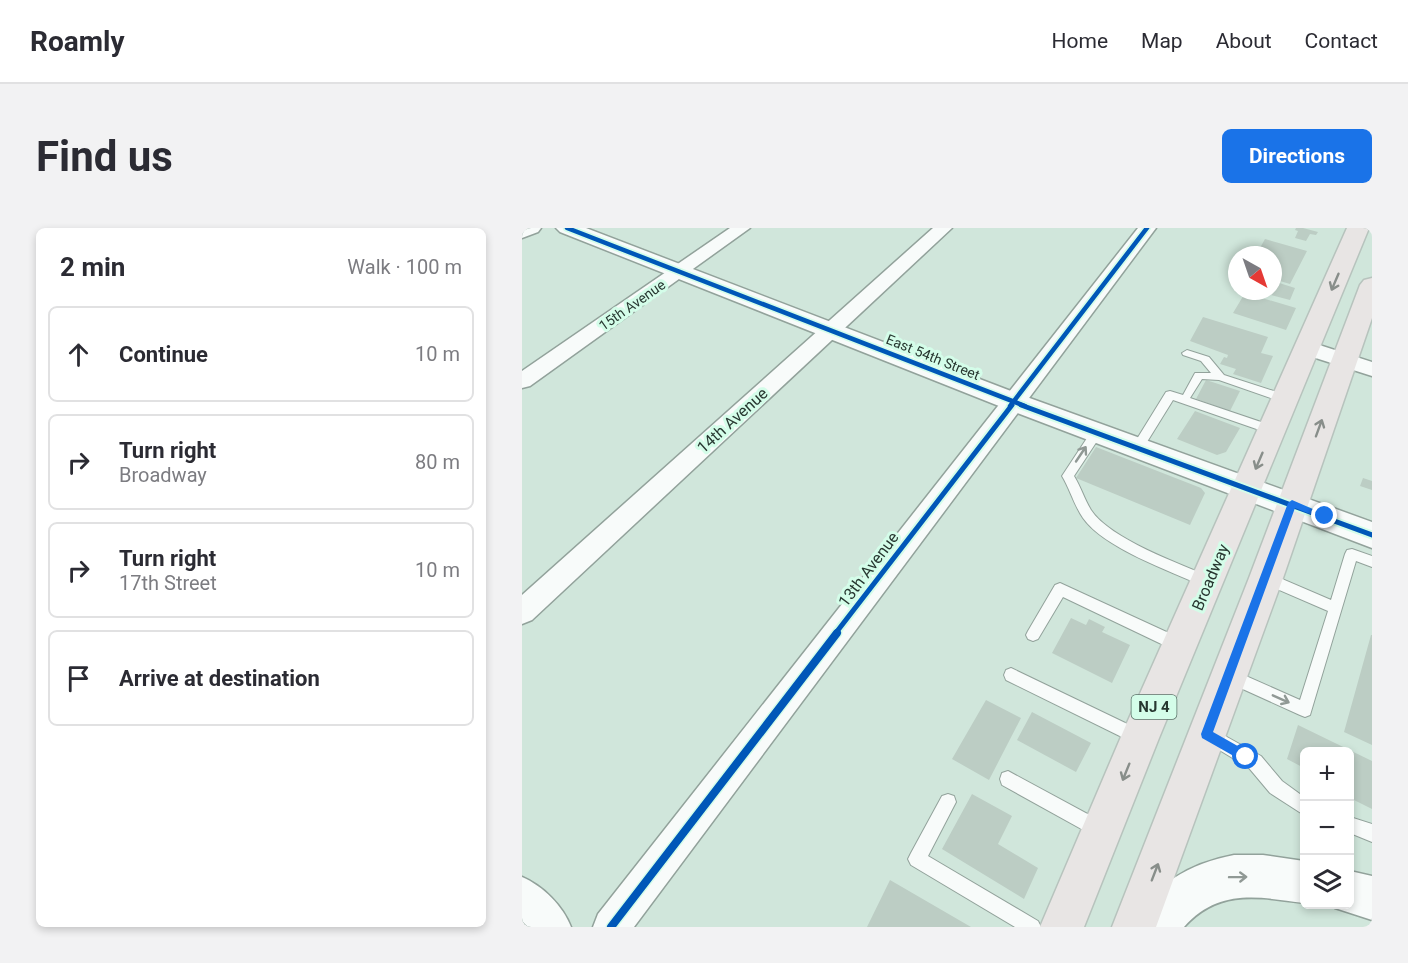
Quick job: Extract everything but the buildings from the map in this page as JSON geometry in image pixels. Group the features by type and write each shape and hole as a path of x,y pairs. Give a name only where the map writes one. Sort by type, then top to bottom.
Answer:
{"main road":[{"name":"Broadway","path":"1062,927 1140,738 1307,348 1362,232"},
{"path":"1134,927 1266,578 1372,285"}],"street":[{"path":"522,233 531,228"},
{"name":"East 54th Street","path":"567,228 832,329 1014,402 1292,503 1372,535"},
{"name":"15th Avenue","path":"522,381 741,228"},
{"name":"14th Avenue","path":"522,612 943,228"},
{"name":"13th Avenue","path":"611,927 1147,228"},
{"path":"1307,348 1372,369"},
{"path":"1155,927 1167,912 1195,889 1226,878 1261,877 1300,881"},
{"path":"1354,894 1372,898"},
{"path":"522,895 553,927"}],"lane":[{"path":"1187,353 1205,359 1220,377"},
{"path":"1188,395 1199,375 1220,377 1285,399"},
{"path":"1138,447 1170,395 1272,430"},
{"path":"1096,432 1068,476 1078,492 1087,515 1119,541 1208,582"},
{"path":"1228,675 1305,710 1352,554 1372,562"},
{"path":"1266,578 1335,608"},
{"path":"1033,635 1060,589 1181,646"},
{"path":"1011,675 1140,738"},
{"path":"1206,734 1255,762 1276,787 1300,804"},
{"path":"1008,778 1102,831"},
{"path":"948,802 917,859 1032,927"},
{"path":"1354,826 1372,833"}],"cycle path":[{"path":"567,228 1014,402 1372,535"},
{"path":"611,927 1147,228"}],"route":[{"path":"1246,757 1206,734 1266,578 1292,503 1325,516"}]}
